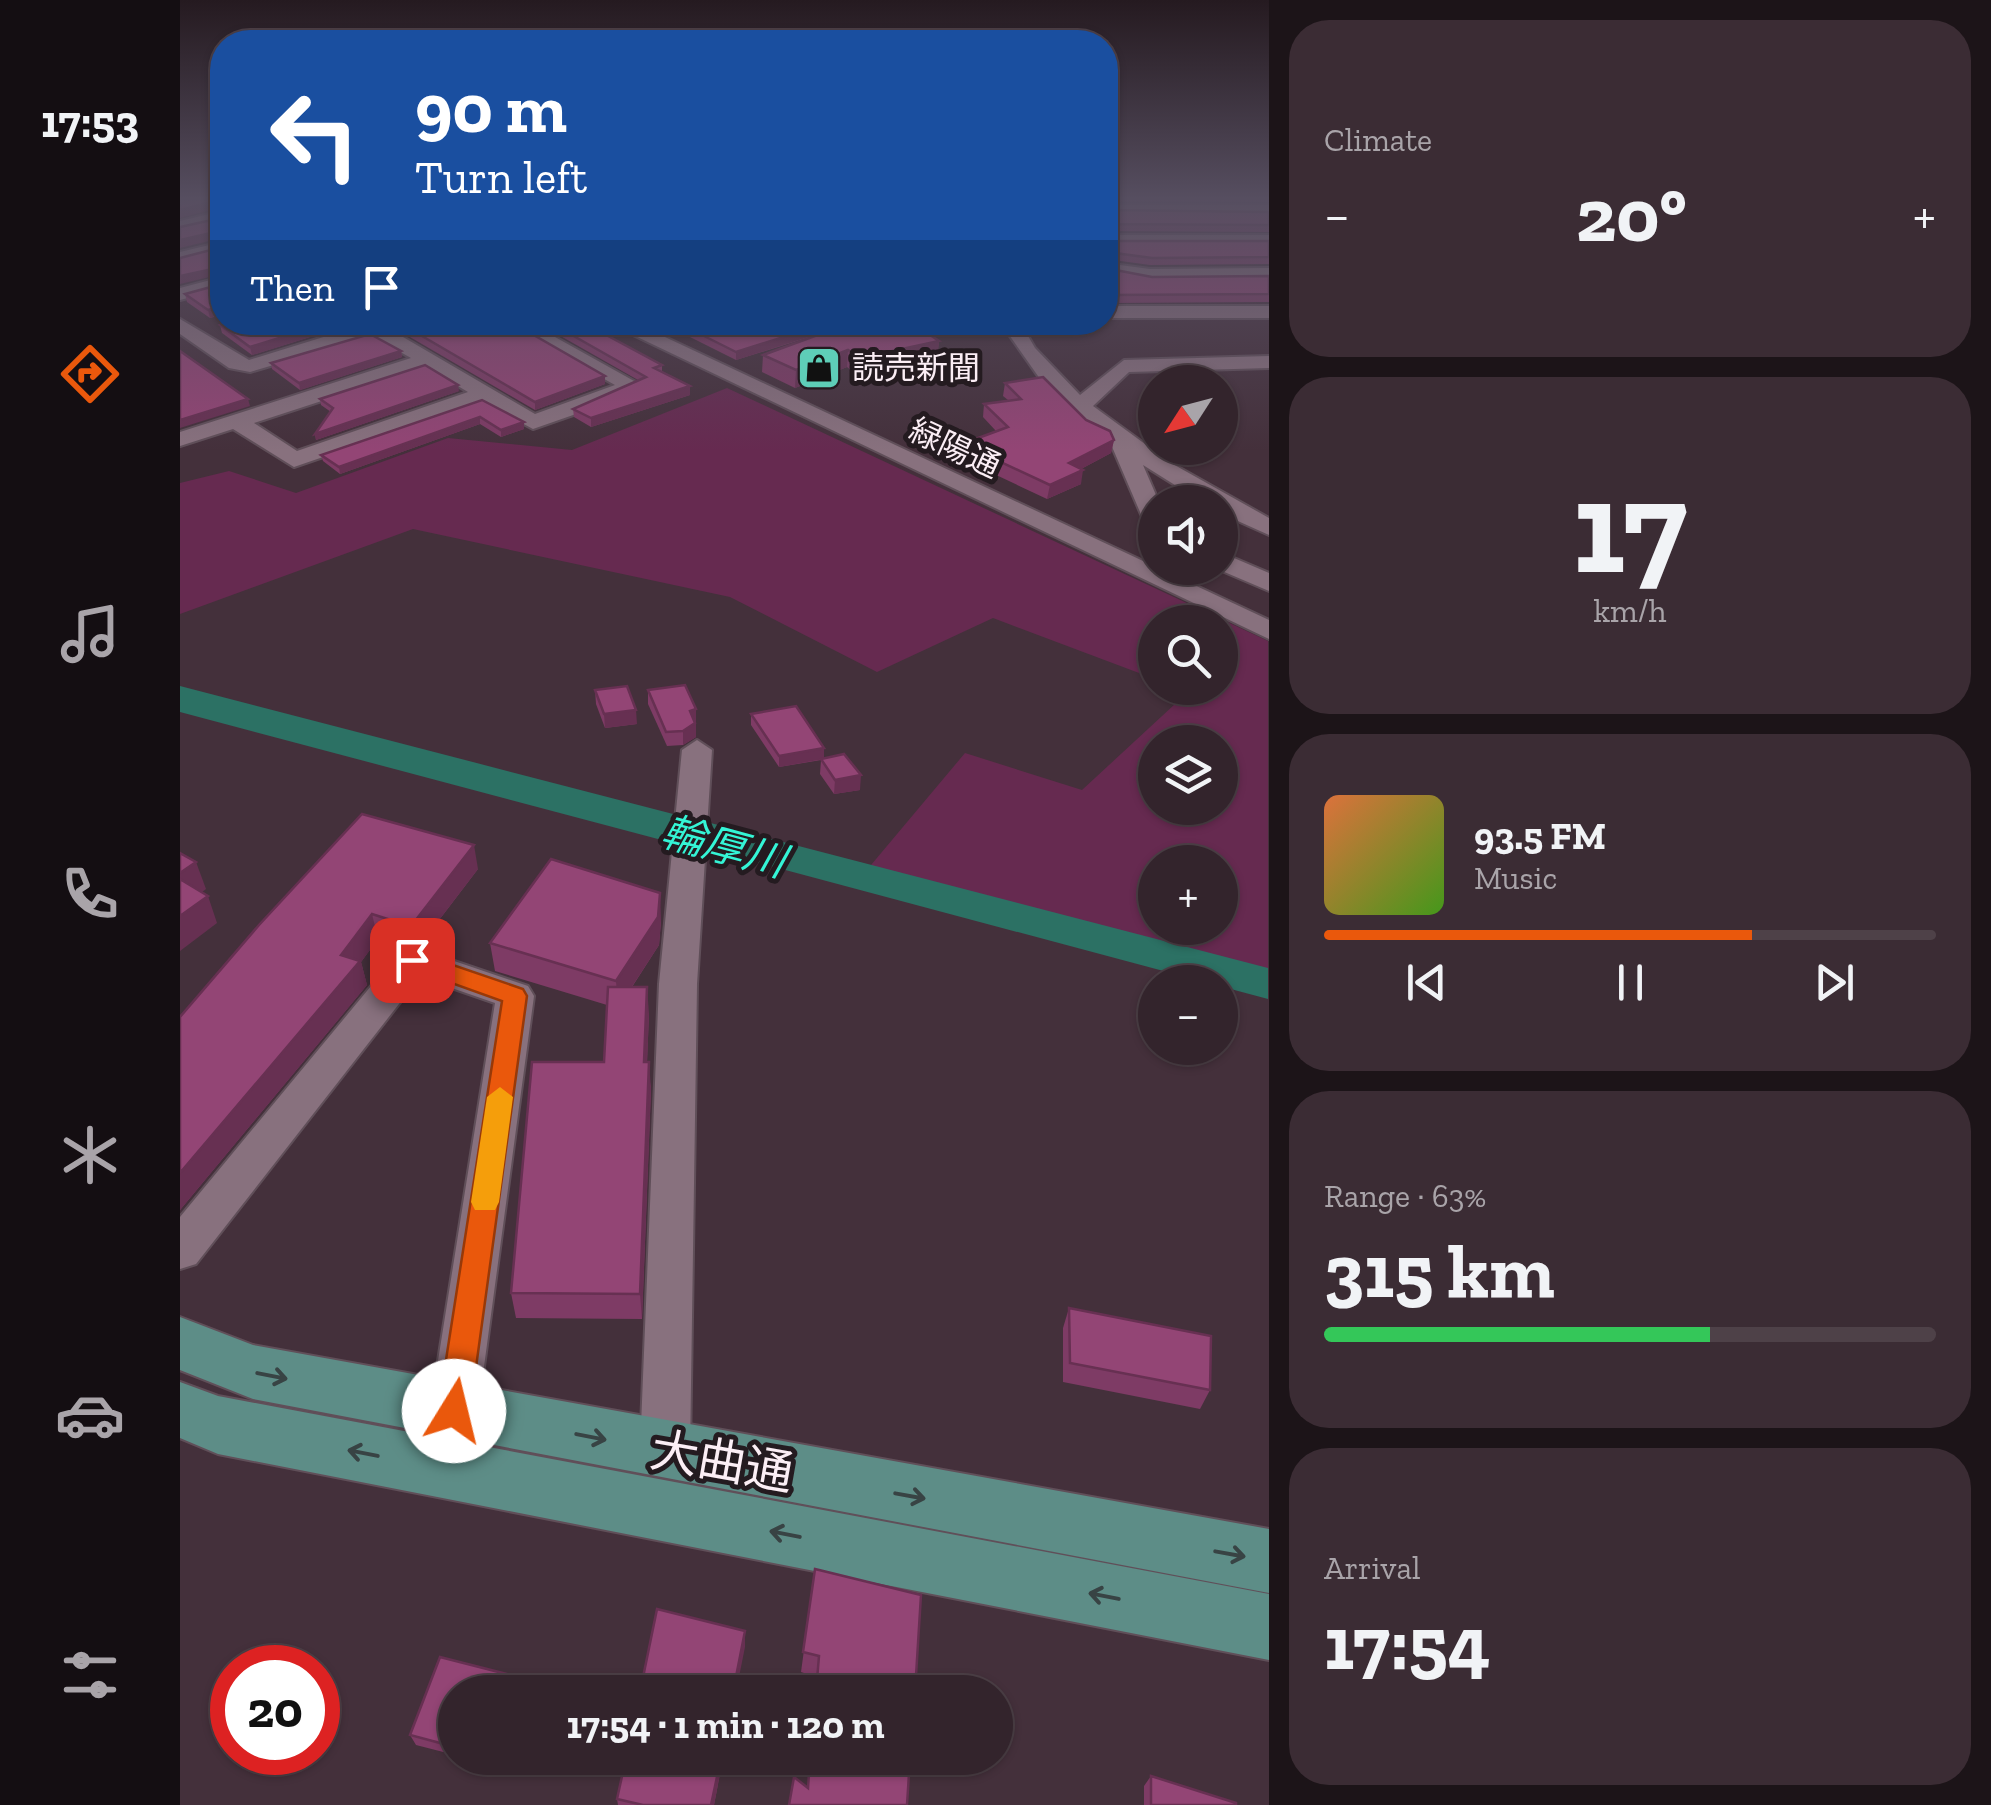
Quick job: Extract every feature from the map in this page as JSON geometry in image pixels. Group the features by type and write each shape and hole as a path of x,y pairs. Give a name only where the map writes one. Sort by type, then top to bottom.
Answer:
{"main road":[{"name":"大曲通","path":"180,1343 254,1372 1268,1561"},
{"name":"大曲通","path":"180,1410 218,1425 1268,1627"}],"street":[{"path":"180,294 210,286"},
{"path":"1118,312 1268,312"},
{"path":"190,330 236,364 250,366 354,335"},
{"path":"395,335 427,360 533,422 632,386 536,335"},
{"name":"緑陽通","path":"642,335 1268,631"},
{"path":"1017,335 1026,353 1120,440 1156,466 1268,528"},
{"path":"180,439 427,360"},
{"path":"723,375 758,362"},
{"path":"1081,405 1105,389 1111,375 1124,366 1268,362"},
{"path":"236,421 294,460 484,394"},
{"path":"1120,440 1139,485"},
{"path":"1238,568 1268,582"},
{"path":"664,1451 686,868 698,750"},
{"path":"180,1250 412,960 515,996 454,1411"}],"shaded area":[{"path":"727,388 1138,580 1138,585 1148,585 1191,605 1138,605 1138,673 993,618 877,672 730,597 413,529 180,614 180,483 229,471 296,493 448,438 572,450"},
{"path":"1238,627 1268,641 1268,976 1238,965 1149,945 1238,945 1238,845 1138,845 1138,942 866,871 965,753 1082,790 1138,738 1138,825 1238,825 1238,725 1152,725 1174,705 1238,705"}],"water":[{"path":"180,686 677,815 673,843 180,712"},
{"name":"輪厚川","path":"699,820 1138,934 1138,945 1180,945 1268,968 1268,999 1238,991 1238,965 1141,965 696,846"}],"building":[{"path":"1118,283 1269,283 1269,294 1118,295"},
{"path":"210,287 210,310 208,310 185,294"},
{"path":"234,335 289,335 250,347"},
{"path":"367,335 401,351 299,383 271,363"},
{"path":"420,335 534,335 605,376 535,402"},
{"path":"572,335 606,335 662,365 654,368 690,386 591,418 573,409 646,377"},
{"path":"702,335 790,335 736,352"},
{"path":"818,335 930,335 939,341 860,358 848,350 796,370 763,355"},
{"path":"180,351 248,399 180,420"},
{"path":"425,365 458,385 315,434 333,408 320,399"},
{"path":"1043,377 1086,420 1110,431 1114,440 1069,463 1083,470 1050,485 962,444 1008,427 984,404 1021,399 1005,383"},
{"path":"482,400 524,422 501,430 480,417 339,467 321,455"},
{"path":"685,685 696,709 690,711 695,723 683,731 666,732 648,690"},
{"path":"627,686 636,710 604,714 595,690"},
{"path":"796,706 824,748 779,756 751,714"},
{"path":"844,754 861,775 835,780 821,759"},
{"path":"362,814 474,845 415,921 397,922 372,914 341,955 360,961 180,1173 180,1017"},
{"path":"180,853 196,862 180,873"},
{"path":"551,859 660,893 658,917 616,981 490,943"},
{"path":"180,879 208,896 180,916"},
{"path":"608,987 647,987 644,1062 649,1062 640,1294 511,1293 532,1062 604,1062"},
{"path":"1069,1308 1211,1336 1210,1390 1070,1363"},
{"path":"815,1569 921,1595 916,1675 817,1675 819,1656 803,1652"},
{"path":"657,1609 745,1631 736,1675 643,1675"},
{"path":"440,1657 510,1675 438,1675 438,1742 410,1735"},
{"path":"622,1775 717,1775 711,1805 643,1805 617,1799"},
{"path":"809,1775 909,1775 907,1805 789,1805 794,1777 808,1788"},
{"path":"1151,1776 1236,1803 1236,1805 1151,1805"}],"slow traffic":[{"path":"485,1202 500,1097"}],"place":[{"name":"読売新聞","path":"819,368"}],"route":[{"path":"412,960 515,996 454,1411"}]}
